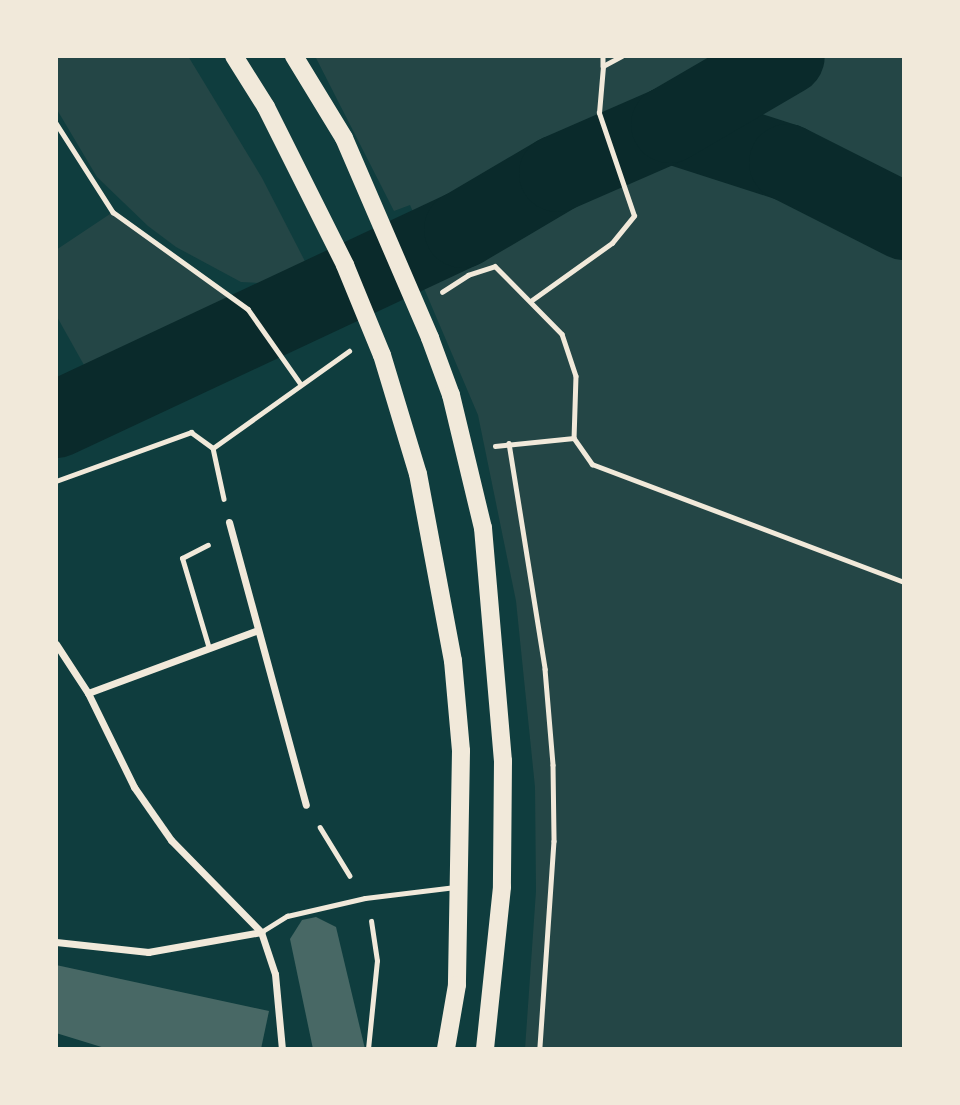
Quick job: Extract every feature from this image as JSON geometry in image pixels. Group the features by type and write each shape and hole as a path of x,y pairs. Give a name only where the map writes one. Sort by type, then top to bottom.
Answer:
{"main road":[{"path":"234,56 266,107 345,265 382,355 418,474 453,661 461,751 462,886 457,985 446,1049"},
{"path":"294,56 344,138 384,224 451,395 476,490 494,625 503,761 502,887 485,1049"}],"street":[{"path":"229,522 256,631 306,805"},
{"path":"88,693 208,645 256,631"},
{"path":"56,644 66,665 88,693 134,787 171,840 261,932 275,974 282,1049"},
{"path":"56,670 66,665"},
{"path":"56,942 148,953 261,932"}],"lane":[{"path":"208,545 182,558 208,645"},
{"path":"261,932 287,916 365,898 462,886"}],"path":[{"path":"603,56 599,113 634,216 612,243 532,300 562,334 576,376 574,438 592,464 904,582"},
{"path":"603,66 622,56"},
{"path":"56,123 113,212 248,310 300,383 213,448"},
{"path":"56,481 191,432 213,448 229,522"},
{"path":"540,1049 554,841 553,765 545,668 509,443 574,438"}],"shaded area":[{"path":"56,56 188,56 262,178 310,271 277,284 241,282 176,247 148,226 97,177 56,108"},
{"path":"315,56 904,56 904,1049 525,1049 536,891 535,787 516,601 478,415 409,253 427,244 410,205 394,211","holes":["527,189 462,229 437,240"]},
{"path":"113,212 227,295 227,307 89,374 56,315 56,250"}],"building":[{"path":"316,917 336,927 365,1049 313,1049 290,939 302,920"},
{"path":"56,965 269,1011 261,1049 108,1049 56,1033"}],"waterway":[{"path":"56,419 462,229 557,173 669,124 786,56"},
{"path":"669,124 787,162 904,221"}]}
